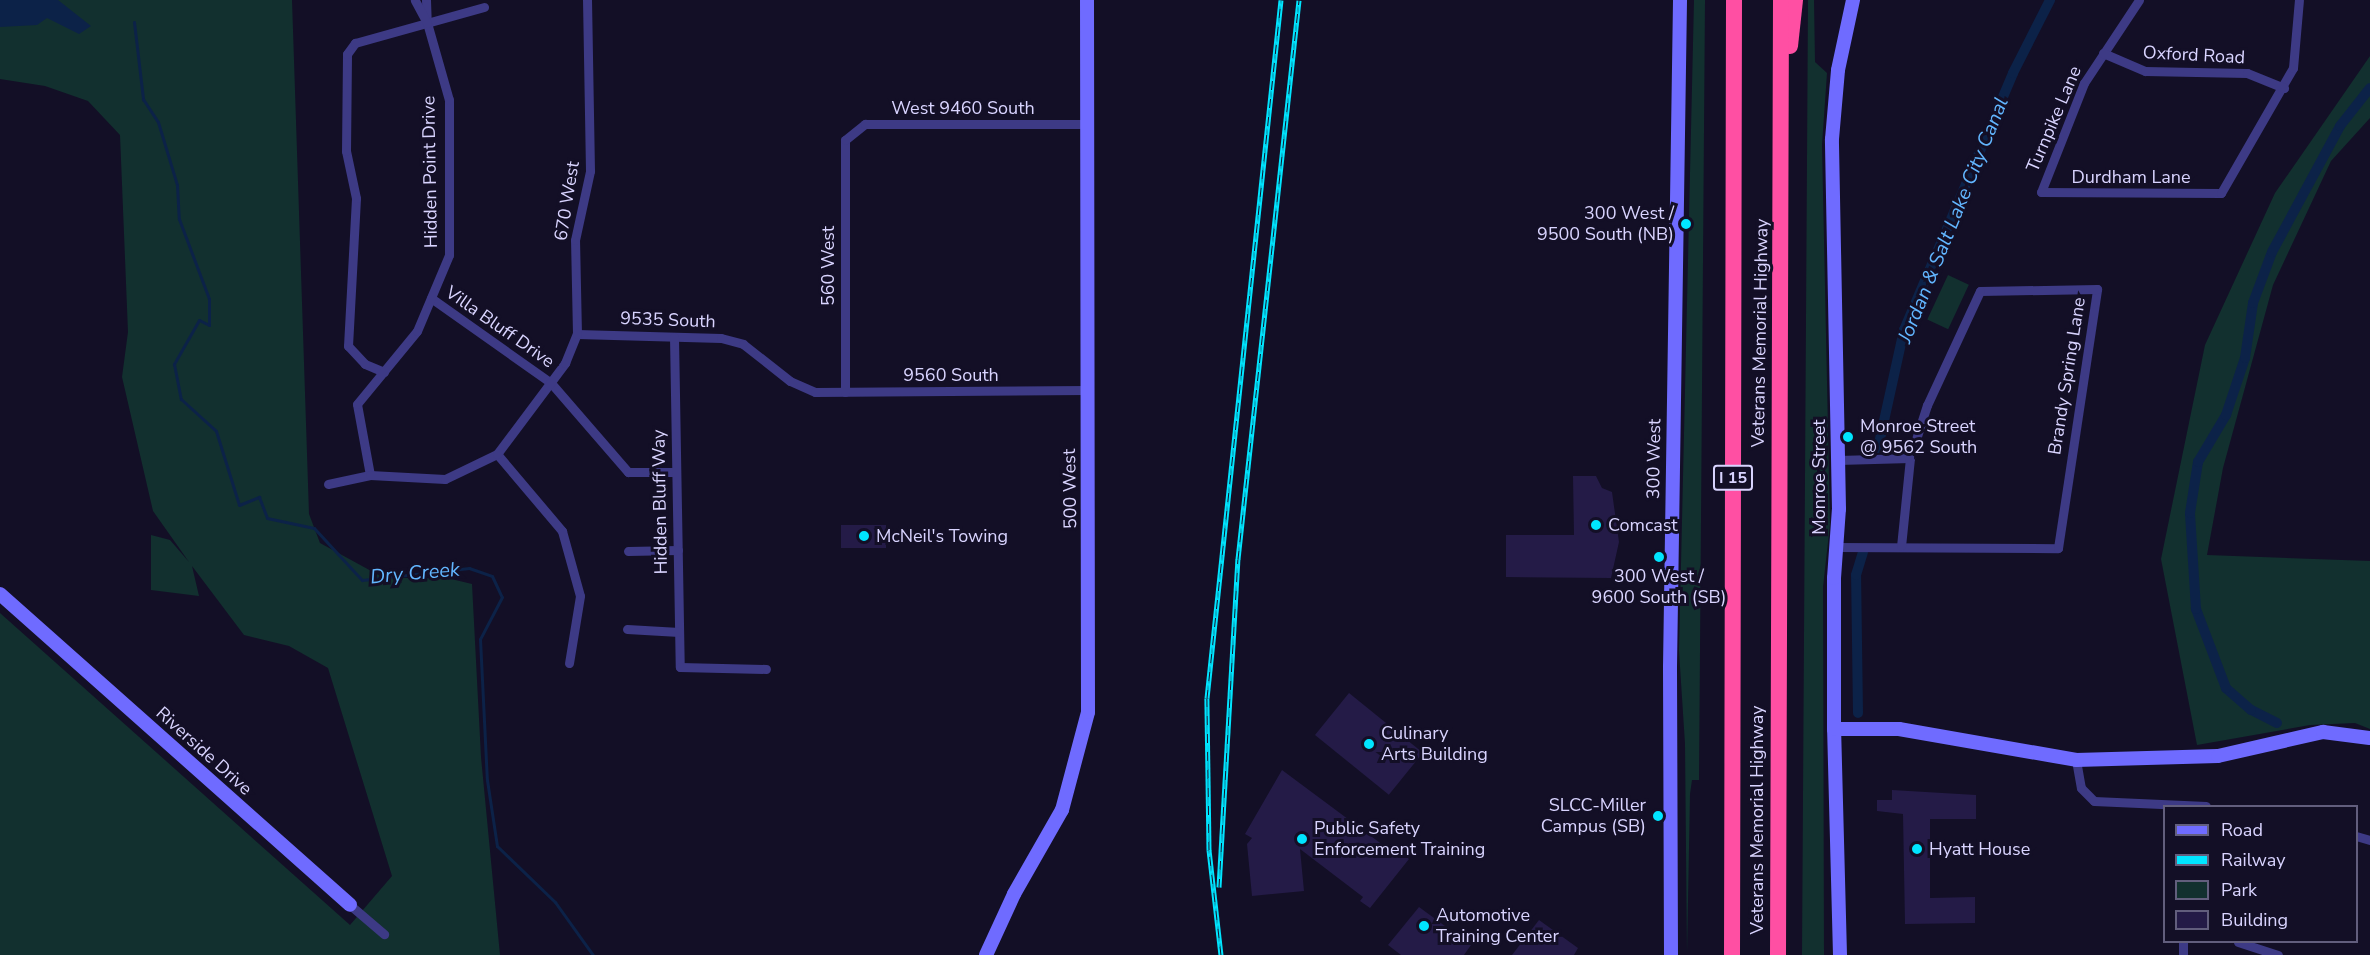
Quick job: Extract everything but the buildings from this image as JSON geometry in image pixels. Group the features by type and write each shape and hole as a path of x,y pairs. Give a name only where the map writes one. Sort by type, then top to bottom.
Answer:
{"highway":[{"name":"Veterans Memorial Highway","path":"1732,955 1734,0"},
{"name":"Veterans Memorial Highway","path":"1778,955 1781,0"},
{"path":"1781,173 1795,0"}],"street":[{"name":"Hidden Point Drive","path":"370,475 357,404 417,331 449,255 449,100 427,22 415,0"},
{"name":"Hidden Point Drive","path":"426,0 427,22"},
{"name":"670 West","path":"577,334 575,240 590,171 587,0"},
{"name":"500 West","path":"986,955 1014,894 1062,810 1083,744 1089,691 1087,0"},
{"name":"300 West","path":"1671,955 1670,619 1680,0"},
{"name":"Monroe Street","path":"1840,955 1834,729 1838,460 1832,128 1853,0"},
{"name":"Turnpike Lane","path":"2041,192 2084,83 2139,0"},
{"path":"2284,88 2298,46 2300,0"},
{"path":"384,372 365,364 348,346 356,198 345,151 347,54 356,43 484,7"},
{"name":"Oxford Road","path":"2103,53 2145,70 2247,73 2284,88"},
{"name":"Durdham Lane","path":"2041,192 2221,194 2284,88"},
{"name":"West 9460 South","path":"845,141 865,124 1086,124"},
{"name":"560 West","path":"845,141 845,392"},
{"name":"Brandy Spring Lane","path":"1901,546 2058,548 2097,289 1980,291 1927,405 1910,458"},
{"name":"Villa Bluff Drive","path":"431,298 551,383 628,472 676,472"},
{"path":"328,484 370,475 445,479 497,454 551,383 577,334"},
{"name":"9535 South","path":"577,334 721,338 743,344 790,381 815,392"},
{"name":"Hidden Bluff Way","path":"674,337 680,667 766,669"},
{"name":"9560 South","path":"815,392 1087,390"},
{"path":"497,454 562,531 580,596 569,663"},
{"path":"1836,547 1901,546 1910,458 1838,460"},
{"path":"628,551 678,550"},
{"name":"Riverside Drive","path":"0,594 384,934"},
{"path":"627,629 680,632"},
{"path":"1834,729 1899,729 2076,760 2218,756 2323,732 2370,738"},
{"path":"2076,760 2081,788 2094,801 2184,804"},
{"path":"2241,943 2278,955"}],"green space":[{"path":"0,0 292,0 309,514 320,543 384,578 447,578 472,584 481,757 500,955 0,955 0,613 350,925 392,876 328,668 289,646 244,635 192,566 199,596 151,590 151,535 170,540 189,562 153,511 122,377 128,332 120,135 88,101 45,86 0,79"},
{"path":"1694,0 1705,0 1699,780 1692,780 1690,794 1687,955 1685,744 1679,651"},
{"path":"1808,0 1814,0 1815,62 1827,73 1822,145 1830,524 1823,587 1824,955 1802,955"},
{"path":"2370,56 2370,118 2331,161 2273,285 2223,468 2207,555 2370,561 2370,729 2355,723 2310,725 2197,745 2161,559 2205,345 2275,193"},
{"path":"1948,275 1969,285 1948,329 1927,319"}],"water":[{"path":"0,0 58,0 91,26 79,34 47,18 37,25 0,27"}],"waterway":[{"name":"Jordan & Salt Lake City Canal","path":"1878,448 1904,330 2013,73 2050,0"},
{"name":"Dry Creek","path":"134,22 143,99 158,122 177,185 179,219 209,299 209,325 199,320 174,364 181,399 216,431 239,505 259,497 267,518 314,528 362,580 469,568 492,576 502,597 480,639 487,780 497,846 555,902 593,955"},
{"path":"2277,723 2251,710 2226,688 2196,609 2190,513 2198,462 2226,415 2245,358 2253,303 2272,252 2340,126 2370,88"},
{"name":"Jordan & Salt Lake City Canal","path":"1858,713 1856,575 1863,552"}],"railway":[{"path":"1221,955 1209,850 1207,698 1281,0"},
{"path":"1219,887 1238,559 1299,0"}],"place":[{"name":"300 West / 9500 South (NB)","path":"1686,224"},
{"name":"Monroe Street @ 9562 South","path":"1848,437"},
{"name":"Comcast","path":"1596,525"},
{"name":"McNeil's Towing","path":"864,536"},
{"name":"300 West / 9600 South (SB)","path":"1659,557"},
{"name":"Culinary Arts Building","path":"1369,744"},
{"name":"SLCC-Miller Campus (SB)","path":"1658,816"},
{"name":"Public Safety Enforcement Training","path":"1302,839"},
{"name":"Hyatt House","path":"1917,849"},
{"name":"Automotive Training Center","path":"1424,926"}]}
